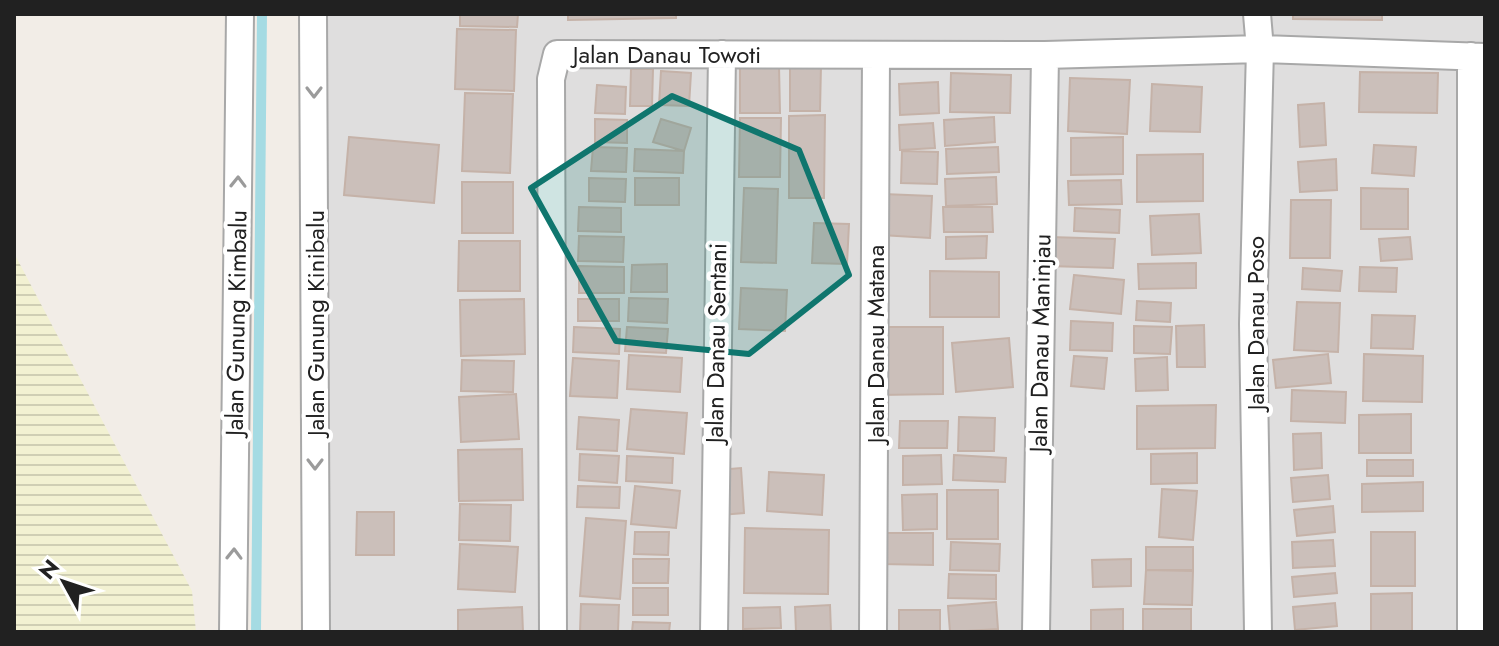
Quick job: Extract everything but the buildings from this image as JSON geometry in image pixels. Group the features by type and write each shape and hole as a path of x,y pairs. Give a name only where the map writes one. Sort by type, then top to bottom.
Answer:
{"street":[{"name":"Jalan Gunung Kimbalu","path":"233,632 240,14"},
{"name":"Jalan Gunung Kinibalu","path":"313,14 316,632"},
{"name":"Jalan Danau Poso","path":"1257,14 1260,49 1253,324 1258,632"},
{"name":"Jalan Danau Towoti","path":"553,632 554,59 565,52 1045,55 1260,49 1478,56"},
{"name":"Jalan Danau Sentani","path":"714,632 722,54"},
{"name":"Jalan Danau Matana","path":"873,632 876,55"},
{"name":"Jalan Danau Maninjau","path":"1036,632 1045,55"},
{"path":"1471,632 1478,56"}],"highlighted area":[{"path":"672,96 799,150 849,275 749,354 616,341 531,188"}],"shaded area":[{"path":"324,14 1485,14 1485,632 311,632"}],"green space":[{"path":"14,253 192,591 196,632 14,632"}],"waterway":[{"path":"256,632 262,14"}]}
